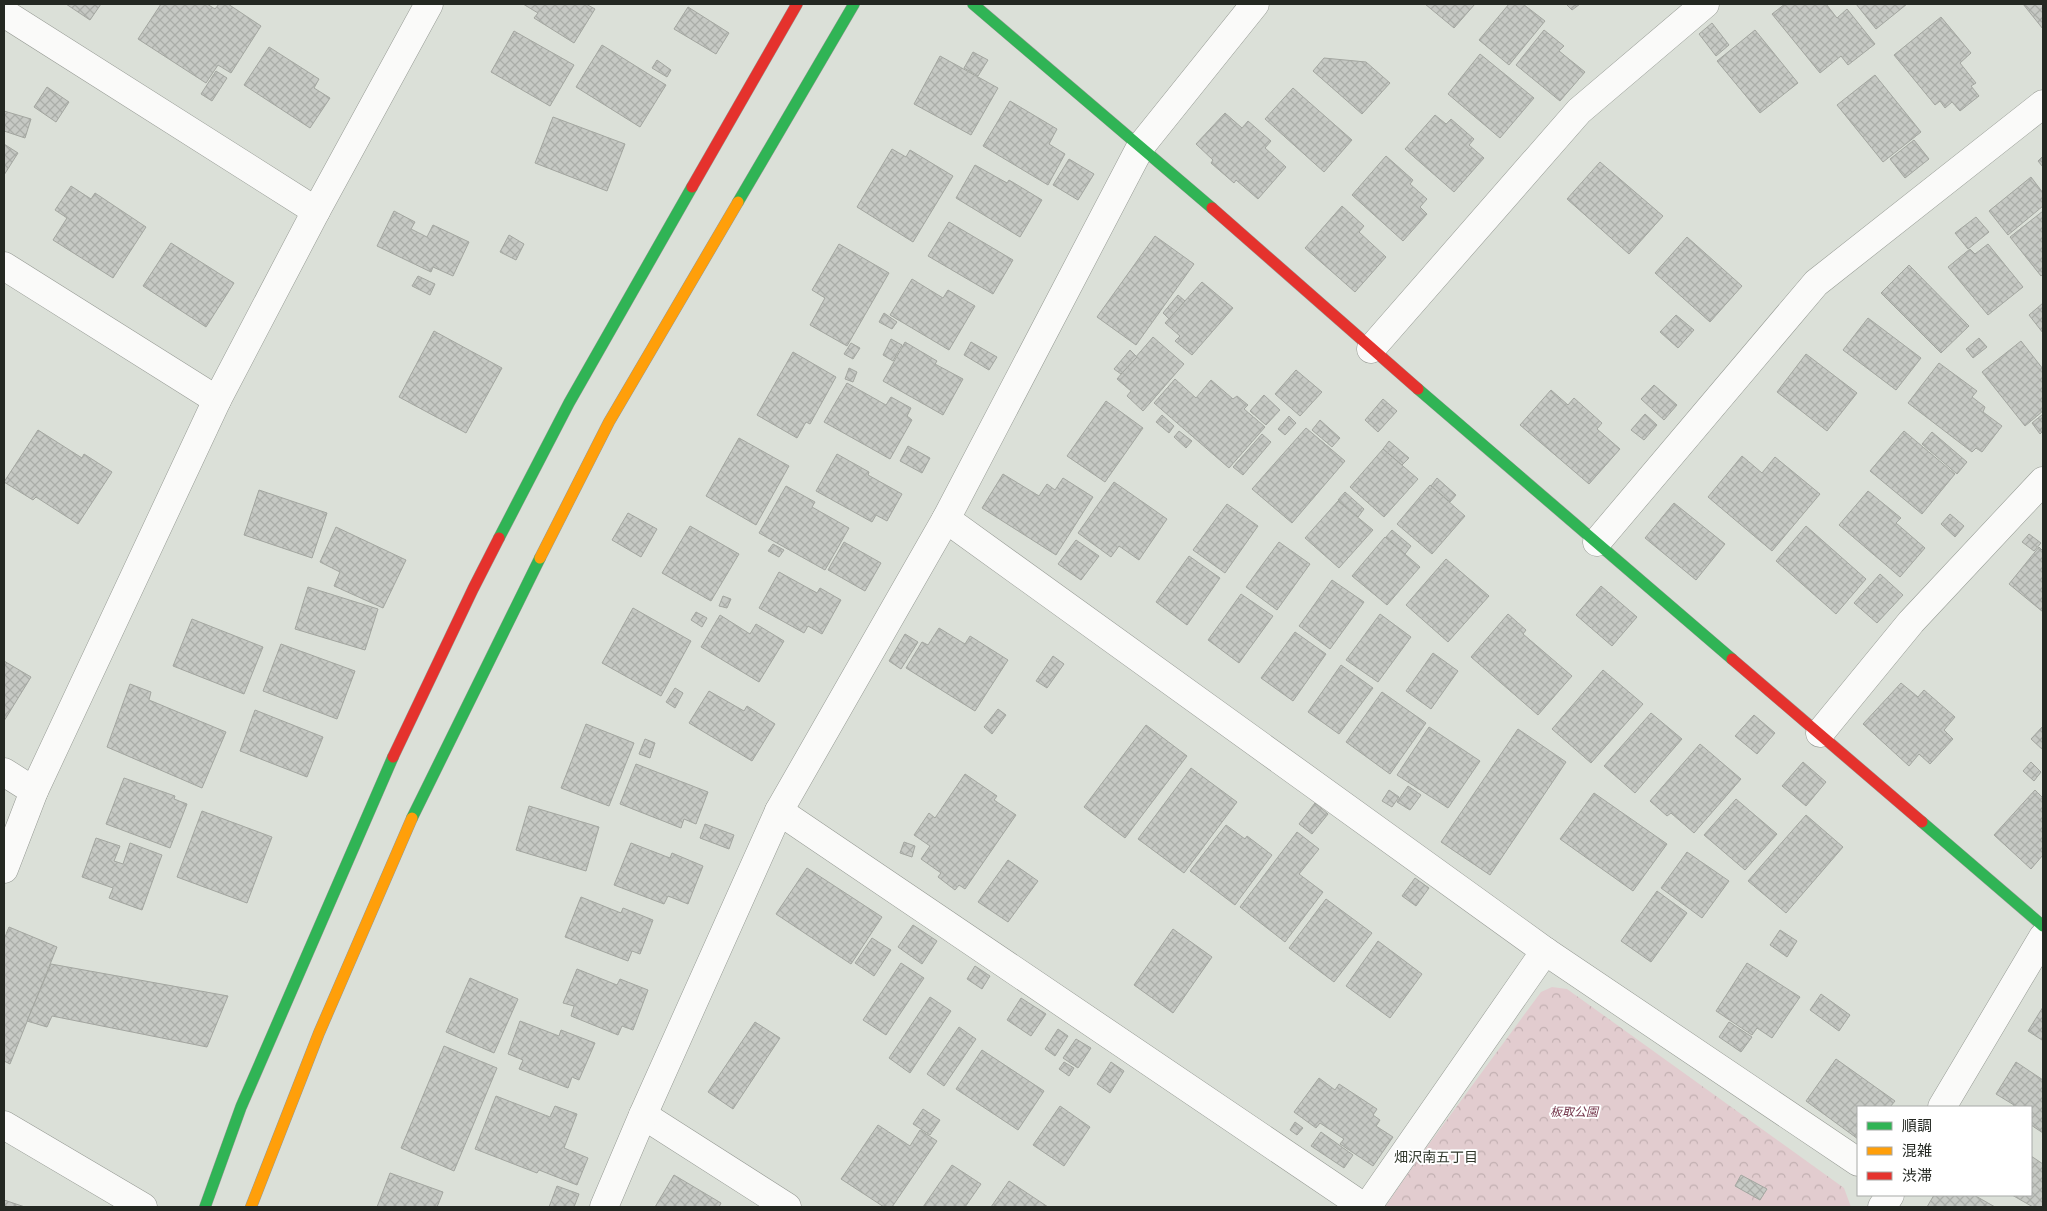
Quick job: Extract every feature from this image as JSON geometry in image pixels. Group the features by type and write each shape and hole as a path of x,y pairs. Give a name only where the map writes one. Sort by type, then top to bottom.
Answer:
{"street":[{"path":"205,1207 241,1107 388,768 473,590 569,403 797,4"},
{"path":"251,1207 319,1033 399,846 539,560 609,422 854,4"},
{"path":"973,4 1141,146 1371,349 2043,926"},
{"path":"604,1207 779,811 946,519 1141,146 1255,4"},
{"path":"1371,349 1578,111 1705,4"},
{"path":"4,869 34,791 217,400 316,211 419,7"},
{"path":"4,13 316,211"},
{"path":"1597,542 1816,282 2043,104"},
{"path":"4,266 217,400"},
{"path":"1820,733 1911,622 2043,481"},
{"path":"946,519 1545,951 1857,1161"},
{"path":"4,772 34,791"},
{"path":"779,811 1365,1207 1545,951"},
{"path":"1943,1106 2043,937"},
{"path":"643,1116 787,1207"},
{"path":"4,1125 143,1207"},
{"path":"1882,1207 1889,1196"}],"green space":[{"name":"板取公園","path":"1552,987 1567,989 1844,1188 1851,1207 1385,1207 1541,992"}],"building":[{"path":"66,4 101,4 90,20"},
{"path":"161,4 207,4 215,9 219,4 228,4 261,26 231,73 218,65 206,83 138,39"},
{"path":"523,4 586,4 595,9 574,43 534,18 538,13"},
{"path":"1425,4 1475,4 1454,28"},
{"path":"1509,4 1523,4 1545,21 1509,65 1479,40"},
{"path":"1566,4 1580,4 1572,10"},
{"path":"1785,4 1826,4 1837,18 1847,9 1875,44 1848,65 1841,56 1820,73 1772,14"},
{"path":"1856,4 1907,4 1876,29"},
{"path":"2023,4 2043,4 2043,29"},
{"path":"688,7 729,33 716,54 674,29"},
{"path":"1941,17 1971,53 1960,63 1976,83 1971,86 1979,96 1960,111 1952,102 1945,108 1940,101 1935,105 1894,55"},
{"path":"1712,23 1729,45 1716,56 1699,34"},
{"path":"1544,30 1564,46 1559,51 1585,72 1560,101 1516,65"},
{"path":"1755,30 1798,83 1760,113 1717,61"},
{"path":"514,31 574,65 550,106 491,72"},
{"path":"602,45 666,85 640,127 576,87"},
{"path":"269,47 319,79 314,88 330,98 310,128 244,85"},
{"path":"973,52 988,60 978,76 964,68"},
{"path":"1480,54 1534,98 1500,138 1448,94"},
{"path":"940,56 998,88 971,135 914,104"},
{"path":"1324,58 1366,62 1390,83 1362,114 1313,71"},
{"path":"657,60 671,70 667,77 652,68"},
{"path":"216,71 227,78 212,101 201,94"},
{"path":"1875,75 1921,132 1883,162 1837,105"},
{"path":"47,87 69,102 56,122 34,107"},
{"path":"1293,88 1352,140 1324,172 1265,119"},
{"path":"1010,101 1057,129 1049,144 1065,154 1048,185 983,146"},
{"path":"4,111 31,119 25,138 4,131"},
{"path":"1225,113 1242,128 1248,121 1271,141 1265,148 1286,167 1258,199 1236,180 1234,183 1211,163 1213,160 1196,144"},
{"path":"1435,115 1446,124 1451,119 1474,139 1469,145 1484,158 1454,192 1405,149"},
{"path":"553,117 625,144 607,191 535,163"},
{"path":"1914,140 1929,159 1905,178 1890,159"},
{"path":"4,144 18,153 4,175"},
{"path":"892,149 906,157 910,150 953,176 913,242 857,207"},
{"path":"1386,156 1413,180 1410,184 1427,199 1420,207 1427,214 1403,241 1352,195"},
{"path":"2043,156 2043,167 2038,161"},
{"path":"1069,159 1094,174 1078,200 1053,185"},
{"path":"1600,162 1663,216 1629,254 1567,199"},
{"path":"975,165 1007,183 1009,180 1042,200 1020,237 956,198"},
{"path":"2031,177 2043,193 2043,206 2008,235 1989,211"},
{"path":"71,186 91,199 95,193 146,227 113,278 53,240 67,218 55,210"},
{"path":"1342,206 1364,226 1359,232 1386,257 1355,292 1305,248"},
{"path":"394,211 415,222 411,229 427,237 433,225 469,242 453,276 433,267 431,272 377,246"},
{"path":"2043,211 2043,274 2041,276 2010,237"},
{"path":"1976,217 1989,232 1968,249 1955,233"},
{"path":"949,222 1013,260 993,294 928,256"},
{"path":"509,235 524,244 516,260 500,252"},
{"path":"1155,236 1194,264 1136,345 1097,317"},
{"path":"1687,237 1742,286 1710,322 1655,273"},
{"path":"171,243 234,283 206,327 143,286"},
{"path":"839,244 889,273 847,346 810,325 825,298 812,290"},
{"path":"1988,244 2023,287 1988,315 1948,267 1970,249 1975,254"},
{"path":"1909,265 1969,326 1941,353 1881,293"},
{"path":"418,276 435,284 430,295 412,286"},
{"path":"912,279 943,298 948,290 975,306 949,350 890,315"},
{"path":"1202,282 1233,308 1192,355 1175,341 1180,336 1165,323"},
{"path":"1178,295 1185,301 1169,319 1163,313"},
{"path":"2043,303 2043,333 2029,315"},
{"path":"884,313 897,322 892,329 879,322"},
{"path":"1676,315 1694,330 1678,348 1660,332"},
{"path":"1868,318 1921,358 1896,390 1843,350"},
{"path":"434,331 502,368 466,433 399,397"},
{"path":"1153,337 1184,364 1143,411 1127,396 1131,391 1117,379"},
{"path":"1979,338 1987,347 1973,358 1966,349"},
{"path":"891,339 902,345 893,361 883,355"},
{"path":"2021,341 2043,369 2043,411 2025,426 1982,372"},
{"path":"905,342 937,361 935,364 963,379 943,415 883,381"},
{"path":"971,342 997,357 989,370 964,355"},
{"path":"851,343 860,348 853,359 844,354"},
{"path":"1130,350 1137,357 1121,374 1114,369"},
{"path":"793,352 836,377 810,424 806,422 797,438 757,415"},
{"path":"1806,354 1857,393 1827,431 1777,392"},
{"path":"1939,363 1977,391 1972,397 1985,407 1983,412 2002,426 1982,452 1976,448 1972,452 1908,403"},
{"path":"849,368 857,372 853,382 845,379"},
{"path":"1296,370 1322,392 1300,416 1275,394"},
{"path":"1175,379 1196,398 1211,380 1233,399 1237,396 1248,405 1244,409 1265,427 1229,468 1154,403"},
{"path":"847,383 886,405 891,397 911,408 907,416 912,420 890,459 824,422"},
{"path":"1654,385 1677,405 1664,420 1641,399"},
{"path":"1551,390 1568,405 1574,398 1602,423 1597,429 1620,449 1589,484 1520,425"},
{"path":"1264,395 1280,410 1266,425 1250,411"},
{"path":"1383,399 1397,411 1378,432 1365,420"},
{"path":"1106,401 1143,428 1105,482 1067,456"},
{"path":"1645,414 1657,425 1644,440 1631,430"},
{"path":"2043,414 2043,431 2040,434 2032,423"},
{"path":"1162,415 1174,426 1169,433 1156,422"},
{"path":"1289,416 1296,423 1285,435 1278,429"},
{"path":"1320,420 1340,438 1332,447 1312,430"},
{"path":"1306,428 1345,461 1292,523 1252,489"},
{"path":"38,430 82,458 84,454 112,472 78,524 36,497 33,500 4,482"},
{"path":"1179,431 1192,441 1186,448 1174,437"},
{"path":"1904,431 1955,474 1922,514 1870,471"},
{"path":"1932,432 1967,462 1957,474 1922,444"},
{"path":"1262,434 1271,442 1243,475 1233,467"},
{"path":"739,438 789,466 756,525 706,496"},
{"path":"1389,441 1409,458 1402,465 1383,449"},
{"path":"908,446 930,458 922,473 900,461"},
{"path":"1383,449 1418,479 1384,517 1350,487"},
{"path":"837,454 869,472 868,475 902,494 887,521 876,515 872,522 816,491"},
{"path":"1742,456 1762,473 1775,457 1820,494 1772,551 1708,497"},
{"path":"1003,474 1039,496 1047,484 1055,490 1063,478 1093,497 1056,555 982,508"},
{"path":"1437,478 1456,495 1450,502 1431,486"},
{"path":"1114,482 1167,519 1139,560 1119,546 1111,557 1078,533"},
{"path":"1430,485 1465,516 1432,554 1397,524"},
{"path":"786,486 815,502 812,507 849,528 825,570 759,533"},
{"path":"259,490 327,513 312,558 244,535"},
{"path":"1868,491 1901,518 1896,523 1925,548 1900,577 1839,525"},
{"path":"1345,492 1364,509 1358,517 1338,500"},
{"path":"1338,501 1373,530 1339,568 1305,538"},
{"path":"1674,503 1725,544 1696,580 1645,538"},
{"path":"1227,504 1258,526 1225,573 1193,550"},
{"path":"628,513 657,529 641,557 612,540"},
{"path":"1950,514 1964,526 1955,537 1941,524"},
{"path":"690,526 739,554 711,601 662,573"},
{"path":"1806,526 1866,579 1836,614 1776,561"},
{"path":"336,527 406,560 383,608 334,586 340,572 320,562"},
{"path":"1392,530 1411,546 1405,554 1386,537"},
{"path":"2029,534 2041,543 2034,551 2022,542"},
{"path":"1385,537 1420,567 1387,605 1352,576"},
{"path":"1076,540 1099,556 1081,580 1058,564"},
{"path":"844,542 881,563 865,591 828,570"},
{"path":"1279,542 1310,564 1277,610 1246,587"},
{"path":"773,544 784,550 779,557 768,551"},
{"path":"2039,547 2043,551 2043,612 2009,584"},
{"path":"1189,556 1220,578 1187,625 1156,602"},
{"path":"1446,559 1489,596 1448,642 1406,605"},
{"path":"779,572 817,593 820,588 841,600 822,634 808,626 804,633 759,608"},
{"path":"1880,574 1903,595 1877,623 1854,603"},
{"path":"1332,580 1364,602 1330,649 1299,626"},
{"path":"1601,586 1637,617 1612,646 1576,615"},
{"path":"308,587 378,609 365,650 295,629"},
{"path":"1241,594 1273,616 1239,663 1208,640"},
{"path":"723,596 731,599 727,608 719,606"},
{"path":"633,608 691,641 661,696 602,663"},
{"path":"696,612 707,618 702,627 691,620"},
{"path":"1380,614 1411,637 1378,682 1346,660"},
{"path":"1508,614 1526,630 1523,634 1572,676 1538,715 1471,657"},
{"path":"720,615 750,634 756,624 784,641 759,682 701,647"},
{"path":"192,619 263,647 244,694 173,666"},
{"path":"939,628 965,644 970,636 1008,660 975,711 906,668 922,642 928,645"},
{"path":"1295,632 1326,654 1293,701 1261,678"},
{"path":"905,634 918,642 901,669 889,661"},
{"path":"281,644 355,671 337,719 263,691"},
{"path":"1433,653 1458,671 1431,709 1406,691"},
{"path":"1053,656 1064,664 1047,688 1036,681"},
{"path":"4,661 31,677 4,721"},
{"path":"1341,665 1373,688 1339,734 1308,712"},
{"path":"1603,670 1643,704 1591,763 1552,729"},
{"path":"1901,683 1918,697 1924,690 1955,717 1944,730 1953,739 1930,764 1919,754 1909,766 1863,724"},
{"path":"130,684 151,692 149,700 226,732 202,788 107,747"},
{"path":"675,688 683,693 675,708 666,702"},
{"path":"709,691 744,711 747,706 775,724 752,761 689,723"},
{"path":"1382,692 1426,723 1390,774 1346,742"},
{"path":"998,709 1006,715 992,734 984,727"},
{"path":"255,710 323,737 307,777 240,751"},
{"path":"1651,713 1682,739 1635,793 1604,766"},
{"path":"1754,715 1775,733 1757,754 1735,736"},
{"path":"586,724 634,743 609,806 561,788"},
{"path":"1146,725 1187,756 1125,838 1084,807"},
{"path":"2043,726 2043,750 2031,739"},
{"path":"1429,727 1480,761 1448,808 1397,775"},
{"path":"1518,729 1566,762 1490,875 1441,842"},
{"path":"645,739 655,743 650,758 639,754"},
{"path":"1700,744 1741,779 1694,833 1671,813 1667,816 1650,801"},
{"path":"1803,762 1826,782 1806,806 1782,786"},
{"path":"2031,762 2041,772 2034,781 2023,771"},
{"path":"636,764 708,792 696,824 684,819 681,828 620,804"},
{"path":"1191,768 1237,802 1184,873 1138,839"},
{"path":"965,774 997,796 994,800 1016,815 965,889 959,885 955,890 938,877 941,873 921,859 930,846 914,835 929,813 935,818"},
{"path":"124,778 175,796 174,799 187,804 170,848 106,824"},
{"path":"1408,786 1421,795 1410,810 1397,802"},
{"path":"1389,790 1399,797 1392,807 1382,801"},
{"path":"2035,790 2043,798 2043,855 2031,869 1994,835"},
{"path":"1594,793 1667,844 1633,891 1560,839"},
{"path":"1736,799 1777,834 1745,870 1704,835"},
{"path":"1315,803 1328,814 1312,834 1299,824"},
{"path":"529,806 599,827 586,871 516,850"},
{"path":"202,811 272,837 247,903 177,877"},
{"path":"1806,815 1843,847 1786,913 1748,881"},
{"path":"705,824 734,835 729,849 700,838"},
{"path":"1226,825 1245,839 1247,836 1272,855 1235,905 1190,871"},
{"path":"1297,832 1319,849 1299,874 1323,892 1285,942 1240,907"},
{"path":"96,838 120,846 114,861 123,864 130,843 162,855 142,910 109,898 113,888 82,877"},
{"path":"904,842 915,846 912,857 900,853"},
{"path":"631,843 670,858 672,853 703,866 688,904 668,896 664,904 614,885"},
{"path":"1687,852 1729,881 1702,918 1661,888"},
{"path":"1008,860 1038,881 1008,922 978,902"},
{"path":"807,868 882,917 851,964 776,914"},
{"path":"1415,878 1429,888 1416,906 1402,896"},
{"path":"1657,891 1687,913 1651,962 1621,941"},
{"path":"581,897 621,913 623,908 653,920 640,954 632,951 628,961 565,937"},
{"path":"1326,899 1372,933 1334,982 1289,948"},
{"path":"913,925 937,941 922,964 898,947"},
{"path":"9,927 57,947 10,1064 4,1061 4,939"},
{"path":"1173,929 1212,957 1173,1013 1134,985"},
{"path":"1780,930 1797,941 1787,957 1770,945"},
{"path":"872,938 891,950 874,976 855,963"},
{"path":"1378,941 1422,974 1390,1018 1346,986"},
{"path":"901,963 924,978 886,1035 863,1020"},
{"path":"1747,963 1800,997 1772,1038 1757,1028 1752,1035 1716,1011"},
{"path":"51,964 228,996 207,1047 52,1016 47,1027 27,1021"},
{"path":"975,966 990,976 982,989 967,979"},
{"path":"577,969 617,985 620,979 648,990 633,1030 622,1026 618,1035 571,1016 574,1006 563,1003"},
{"path":"470,978 518,999 494,1053 446,1032"},
{"path":"1821,994 1850,1015 1839,1031 1810,1010"},
{"path":"930,997 951,1011 910,1073 889,1058"},
{"path":"1021,998 1046,1014 1031,1036 1007,1020"},
{"path":"2043,1007 2043,1038 2042,1040 2028,1031"},
{"path":"520,1021 559,1036 561,1030 595,1043 579,1080 572,1077 568,1088 519,1069 523,1060 508,1054"},
{"path":"755,1022 780,1038 733,1109 708,1092"},
{"path":"1729,1022 1752,1037 1741,1052 1719,1037"},
{"path":"959,1027 976,1039 944,1086 927,1074"},
{"path":"1058,1029 1068,1036 1055,1056 1045,1049"},
{"path":"1076,1039 1091,1048 1078,1068 1063,1058"},
{"path":"444,1046 497,1068 454,1171 401,1148"},
{"path":"982,1050 1044,1091 1018,1130 956,1089"},
{"path":"1836,1059 1895,1101 1891,1106 1857,1106 1857,1138 1806,1101"},
{"path":"1064,1062 1074,1068 1069,1076 1059,1069"},
{"path":"1111,1062 1124,1071 1110,1093 1097,1084"},
{"path":"2016,1062 2043,1080 2043,1133 2032,1126 2032,1106 2014,1106 1996,1094"},
{"path":"1319,1078 1335,1090 1339,1084 1377,1109 1373,1115 1380,1120 1376,1126 1393,1137 1373,1166 1340,1144 1344,1139 1320,1123 1316,1128 1294,1112"},
{"path":"496,1096 550,1117 555,1106 577,1114 564,1148 588,1158 577,1185 539,1170 537,1173 475,1149"},
{"path":"1060,1106 1090,1127 1064,1166 1033,1145"},
{"path":"923,1109 940,1120 930,1135 913,1124"},
{"path":"1295,1122 1303,1128 1297,1135 1290,1130"},
{"path":"878,1125 910,1146 920,1130 937,1141 892,1207 884,1207 841,1179"},
{"path":"1321,1132 1353,1155 1344,1168 1311,1146"},
{"path":"2032,1157 2043,1164 2043,1207 2033,1207 2014,1196 2032,1196"},
{"path":"952,1165 981,1184 965,1207 923,1207"},
{"path":"390,1173 443,1192 437,1207 377,1207"},
{"path":"674,1175 721,1203 719,1207 655,1207"},
{"path":"1741,1175 1767,1189 1760,1200 1735,1186"},
{"path":"1009,1181 1048,1207 991,1207"},
{"path":"557,1186 579,1194 574,1207 549,1207"},
{"path":"1933,1196 1976,1196 1995,1207 1927,1207"},
{"path":"4,1200 25,1207 4,1207"}],"traffic: fast":[{"path":"738,202 854,4"},
{"path":"973,4 1212,208"},
{"path":"499,538 569,403 692,187"},
{"path":"1418,389 1732,659"},
{"path":"412,818 540,558"},
{"path":"205,1207 241,1107 393,757"},
{"path":"1922,822 2043,926"}],"traffic: slow":[{"path":"540,558 609,422 738,202"},
{"path":"251,1207 319,1033 412,818"}],"traffic: jam":[{"path":"692,187 797,4"},
{"path":"1212,208 1418,389"},
{"path":"393,757 499,538"},
{"path":"1732,659 1922,822"}],"district":[{"name":"畑沢南五丁目","path":"1436,1157"}]}
